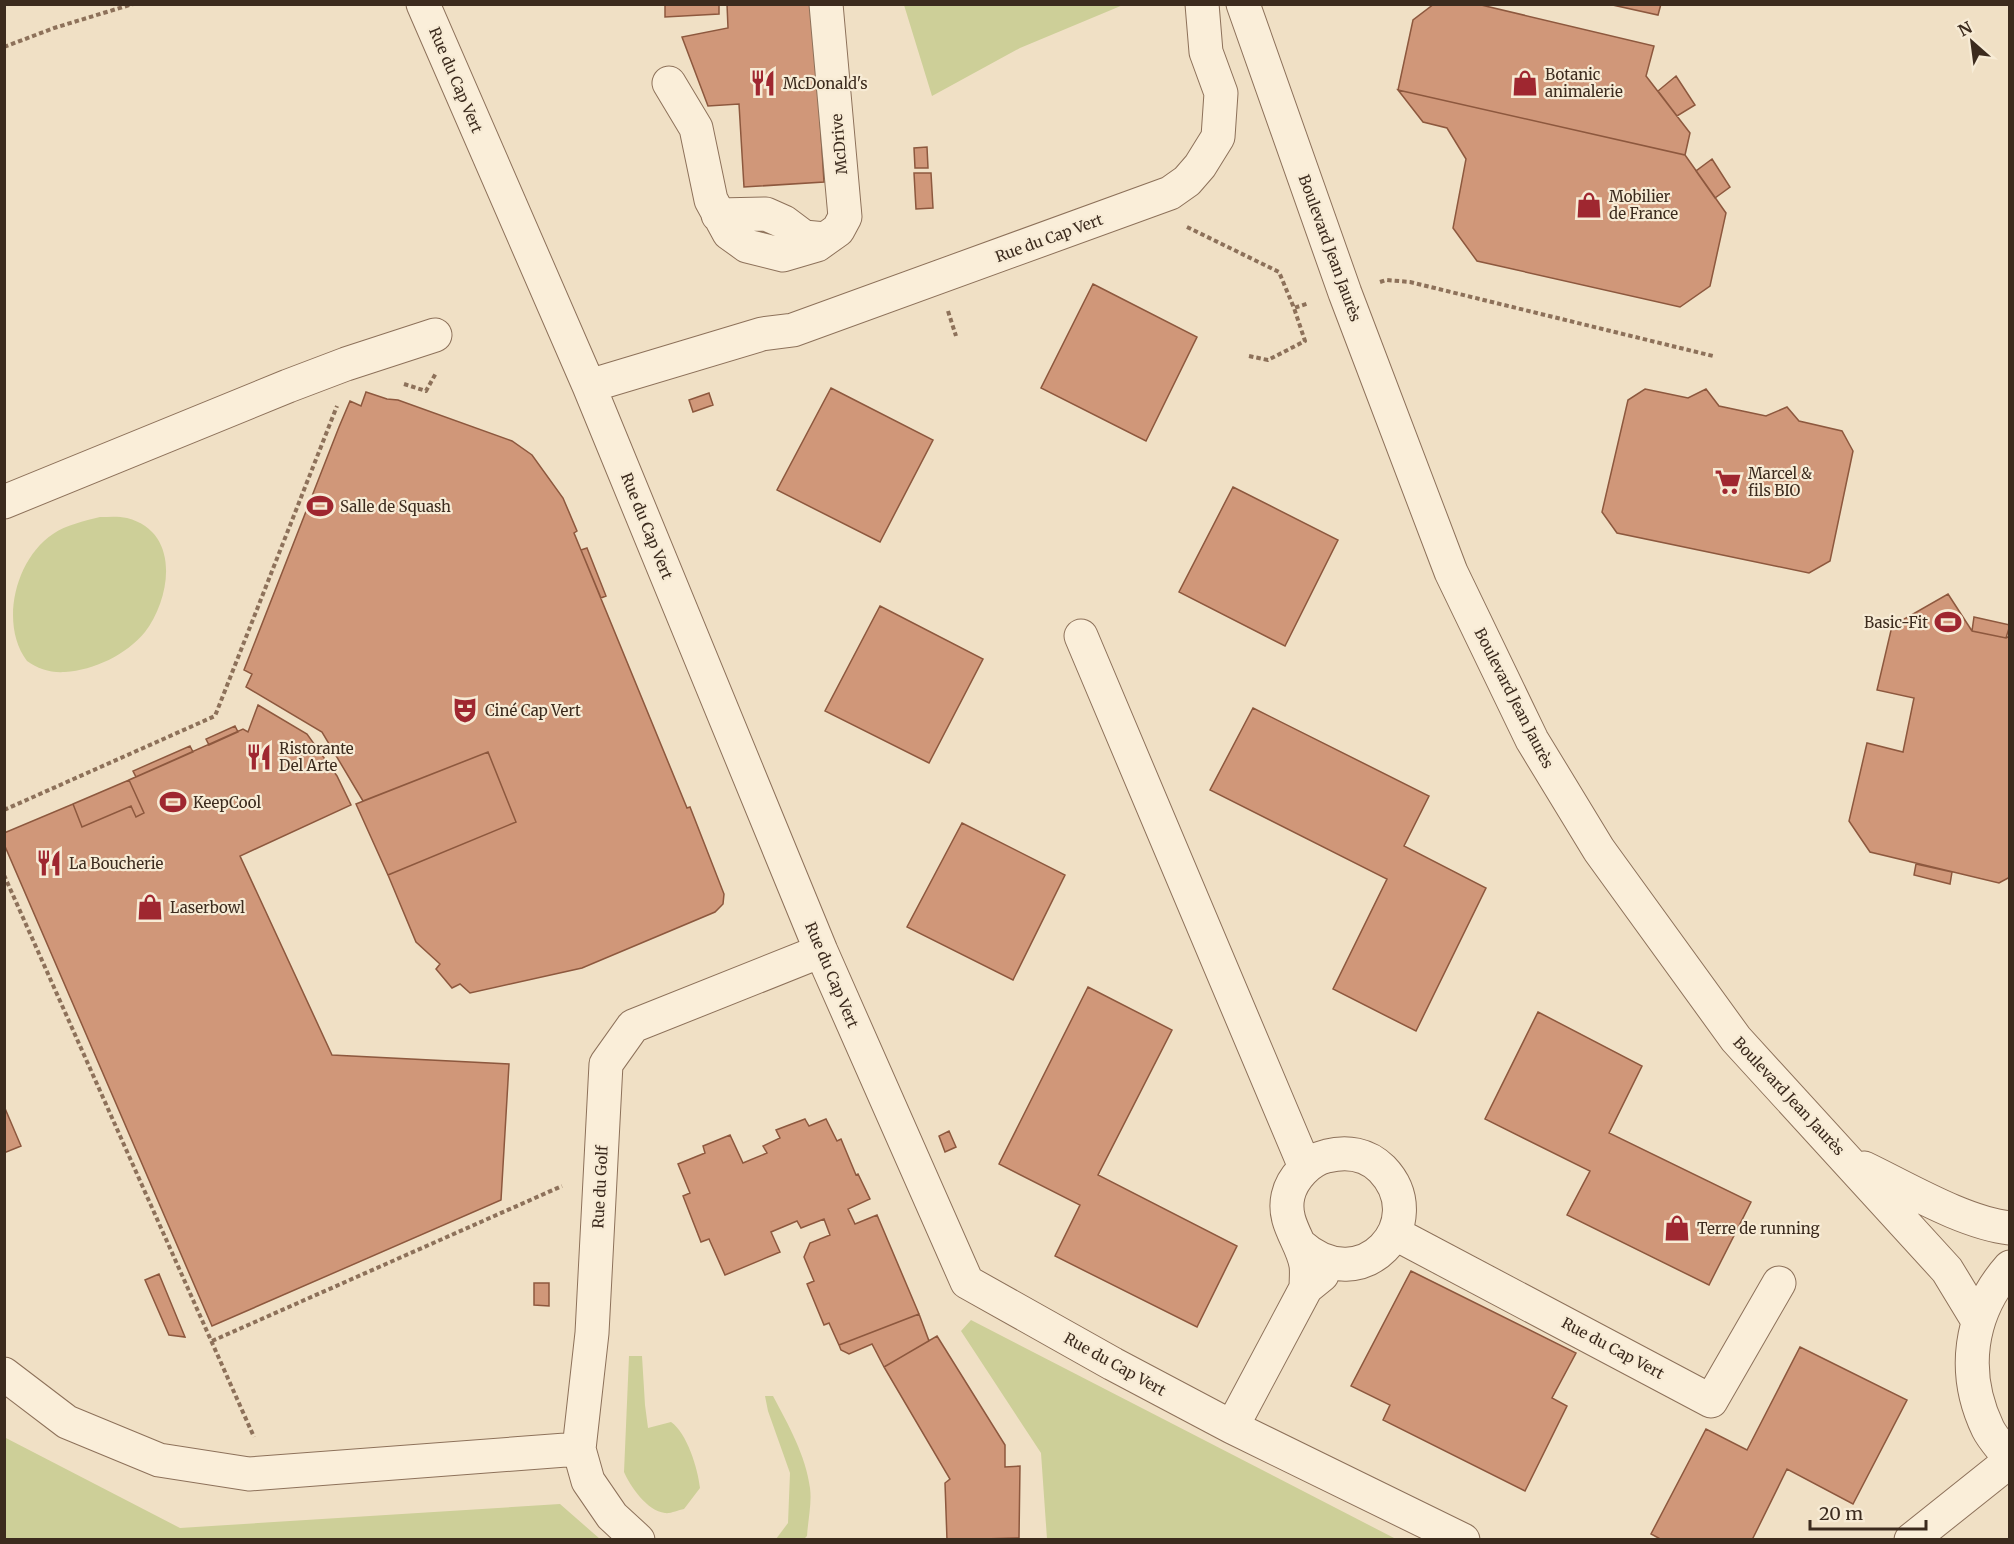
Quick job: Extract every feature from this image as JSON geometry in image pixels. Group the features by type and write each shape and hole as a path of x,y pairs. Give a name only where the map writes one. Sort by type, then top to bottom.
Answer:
{"street":[{"name":"Rue du Cap Vert","path":"423,4 589,386 821,951 967,1282 1113,1364 1232,1427 1463,1539"},
{"name":"McDrive","path":"669,83 696,128 711,200 718,215 766,214 784,222 804,237 825,239 838,230 845,217 826,4"},
{"name":"Rue du Cap Vert","path":"589,386 762,334 793,330 1170,193 1187,181 1200,166 1218,137 1221,93 1206,52 1202,4"},
{"name":"Boulevard Jean Jaurès","path":"1243,4 1345,293 1451,572 1532,740 1599,850 1736,1039 1849,1160 1947,1270 1978,1321"},
{"path":"4,502 346,364 438,350"},
{"path":"1081,636 1305,1167"},
{"name":"Rue du Golf","path":"638,1539 612,1516 588,1481 579,1449 592,1334 606,1064 633,1026 821,951"},
{"path":"1300,1245 1312,1256 1328,1263 1345,1265 1360,1263 1374,1256 1386,1246 1394,1233 1399,1214 1398,1195 1390,1178 1377,1164 1360,1155 1341,1153 1322,1157 1305,1167 1294,1180 1288,1196 1287,1214 1306,1266 1306,1288"},
{"path":"1849,1160 1951,1210 1992,1226 2010,1228"},
{"name":"Rue du Cap Vert","path":"1394,1233 1711,1401 1779,1283"},
{"path":"1232,1427 1306,1288 1323,1274 1345,1265"},
{"path":"1911,1539 2010,1460 1989,1430 1976,1395 1972,1358 1978,1321 1995,1284 2010,1267"},
{"path":"4,1374 67,1422 159,1460 249,1474 579,1449"}],"path":[{"path":"4,47 54,28 133,4"},
{"path":"1249,356 1268,360 1305,341 1294,308"},
{"path":"399,382 426,391 438,350"},
{"path":"4,810 215,716 339,402"},
{"path":"4,875 271,1473"},
{"path":"212,1341 601,1168"}],"green space":[{"path":"904,4 1123,5 1020,48 932,96"},
{"path":"100,517 127,518 144,526 156,537 163,551 166,568 161,602 145,632 129,648 109,660 76,671 55,672 40,668 27,661 19,647 14,630 15,594 21,576 40,545 53,534 69,526"},
{"path":"971,1320 1396,1539 1047,1539 1041,1453 961,1331"},
{"path":"629,1356 642,1356 648,1428 671,1422 682,1434 691,1452 700,1488 684,1509 667,1513 652,1508 635,1491 624,1472"},
{"path":"765,1396 773,1396 796,1440 805,1464 811,1500 807,1536 804,1539 776,1539 788,1523 790,1473"},
{"path":"4,1437 180,1528 560,1504 600,1539 5,1539"}],"building":[{"path":"665,4 719,4 719,14 665,17"},
{"name":"McDonald's","path":"727,4 813,4 824,182 744,187 739,104 708,106 682,37 728,28"},
{"name":"Botanic animalerie","path":"1434,4 1477,4 1654,46 1646,76 1690,133 1685,155 1398,90 1413,20"},
{"path":"1608,4 1661,4 1658,15"},
{"path":"1676,76 1695,105 1677,116 1658,91"},
{"name":"Mobilier de France","path":"1398,90 1685,155 1726,213 1710,286 1680,307 1477,261 1453,228 1466,159 1447,128 1423,122"},
{"path":"927,147 928,168 915,168 914,148"},
{"path":"1712,159 1730,187 1715,198 1696,171"},
{"path":"914,173 931,173 933,208 916,209"},
{"path":"1093,284 1197,337 1146,441 1041,388"},
{"path":"831,388 933,440 880,542 777,490"},
{"name":"Marcel & fils BIO","path":"1645,389 1688,398 1706,389 1719,406 1766,416 1787,407 1799,421 1842,431 1853,451 1830,561 1809,573 1617,533 1602,512 1628,400"},
{"name":"Ciné Cap Vert","path":"366,392 398,400 512,441 532,455 563,498 577,531 574,533 687,808 690,807 724,894 723,904 715,912 582,968 470,993 460,984 452,988 436,969 440,964 416,942 388,875 516,822 488,752 363,801 322,732 246,687 252,674 244,670 350,401 361,406"},
{"path":"709,393 713,405 693,412 689,400"},
{"path":"1233,487 1338,540 1285,646 1179,592"},
{"path":"587,548 606,596 601,598 581,550"},
{"path":"1948,594 1972,631 2006,638 2010,636 2010,877 1999,883 1870,852 1849,821 1867,743 1903,752 1914,698 1877,690 1892,626"},
{"path":"880,606 983,659 929,763 825,711"},
{"path":"1974,617 2010,625 2006,638 1972,631"},
{"path":"258,705 307,734 337,776 351,805 240,856 332,1055 509,1064 501,1200 212,1326 4,844 4,833 73,804 82,827 131,806 136,817 144,813 129,780 243,729 248,732"},
{"path":"1253,708 1429,796 1404,846 1486,888 1416,1031 1333,989 1387,879 1210,790"},
{"path":"235,726 238,732 209,745 206,739"},
{"path":"190,746 193,752 136,777 133,771"},
{"path":"488,752 516,822 388,875 356,804"},
{"path":"129,780 144,813 136,817 131,806 82,827 73,804"},
{"path":"962,823 1065,875 1013,980 907,927"},
{"path":"1916,864 1952,872 1950,884 1914,875"},
{"path":"1088,987 1172,1030 1098,1175 1237,1246 1197,1327 1055,1256 1080,1205 999,1164"},
{"path":"1538,1012 1642,1066 1609,1133 1751,1202 1709,1285 1567,1215 1590,1171 1485,1119"},
{"path":"4,1106 21,1146 4,1153"},
{"path":"805,1119 809,1126 826,1119 837,1141 841,1139 856,1175 858,1174 870,1199 848,1209 855,1224 877,1215 919,1314 839,1345 829,1323 824,1325 807,1284 814,1281 804,1257 810,1243 830,1235 824,1219 801,1228 797,1221 771,1232 780,1252 725,1275 709,1239 701,1242 683,1196 690,1193 678,1164 705,1153 703,1146 730,1135 743,1163 767,1153 763,1146 780,1138 776,1130"},
{"path":"949,1131 956,1147 945,1152 939,1136"},
{"path":"1411,1271 1576,1353 1552,1398 1567,1406 1525,1491 1383,1420 1390,1405 1351,1386"},
{"path":"159,1274 185,1337 169,1335 145,1280"},
{"path":"534,1283 549,1283 549,1306 534,1305"},
{"path":"919,1314 929,1341 884,1367 872,1344 849,1354 841,1350 839,1345"},
{"path":"937,1336 1005,1445 1005,1467 1020,1466 1019,1538 947,1540 945,1483 950,1479 884,1367"},
{"path":"1800,1347 1907,1400 1853,1504 1787,1469 1752,1540 1662,1540 1651,1534 1706,1429 1747,1450"}],"place":[{"name":"McDonald's","path":"763,83"},
{"name":"Botanic animalerie","path":"1525,83"},
{"name":"Mobilier de France","path":"1589,205"},
{"name":"Marcel & fils BIO","path":"1728,482"},
{"name":"Salle de Squash","path":"320,506"},
{"name":"Basic-Fit","path":"1948,622"},
{"name":"Ciné Cap Vert","path":"465,710"},
{"name":"Ristorante Del Arte","path":"259,757"},
{"name":"KeepCool","path":"173,802"},
{"name":"La Boucherie","path":"49,863"},
{"name":"Laserbowl","path":"150,907"},
{"name":"Terre de running","path":"1677,1228"}]}
